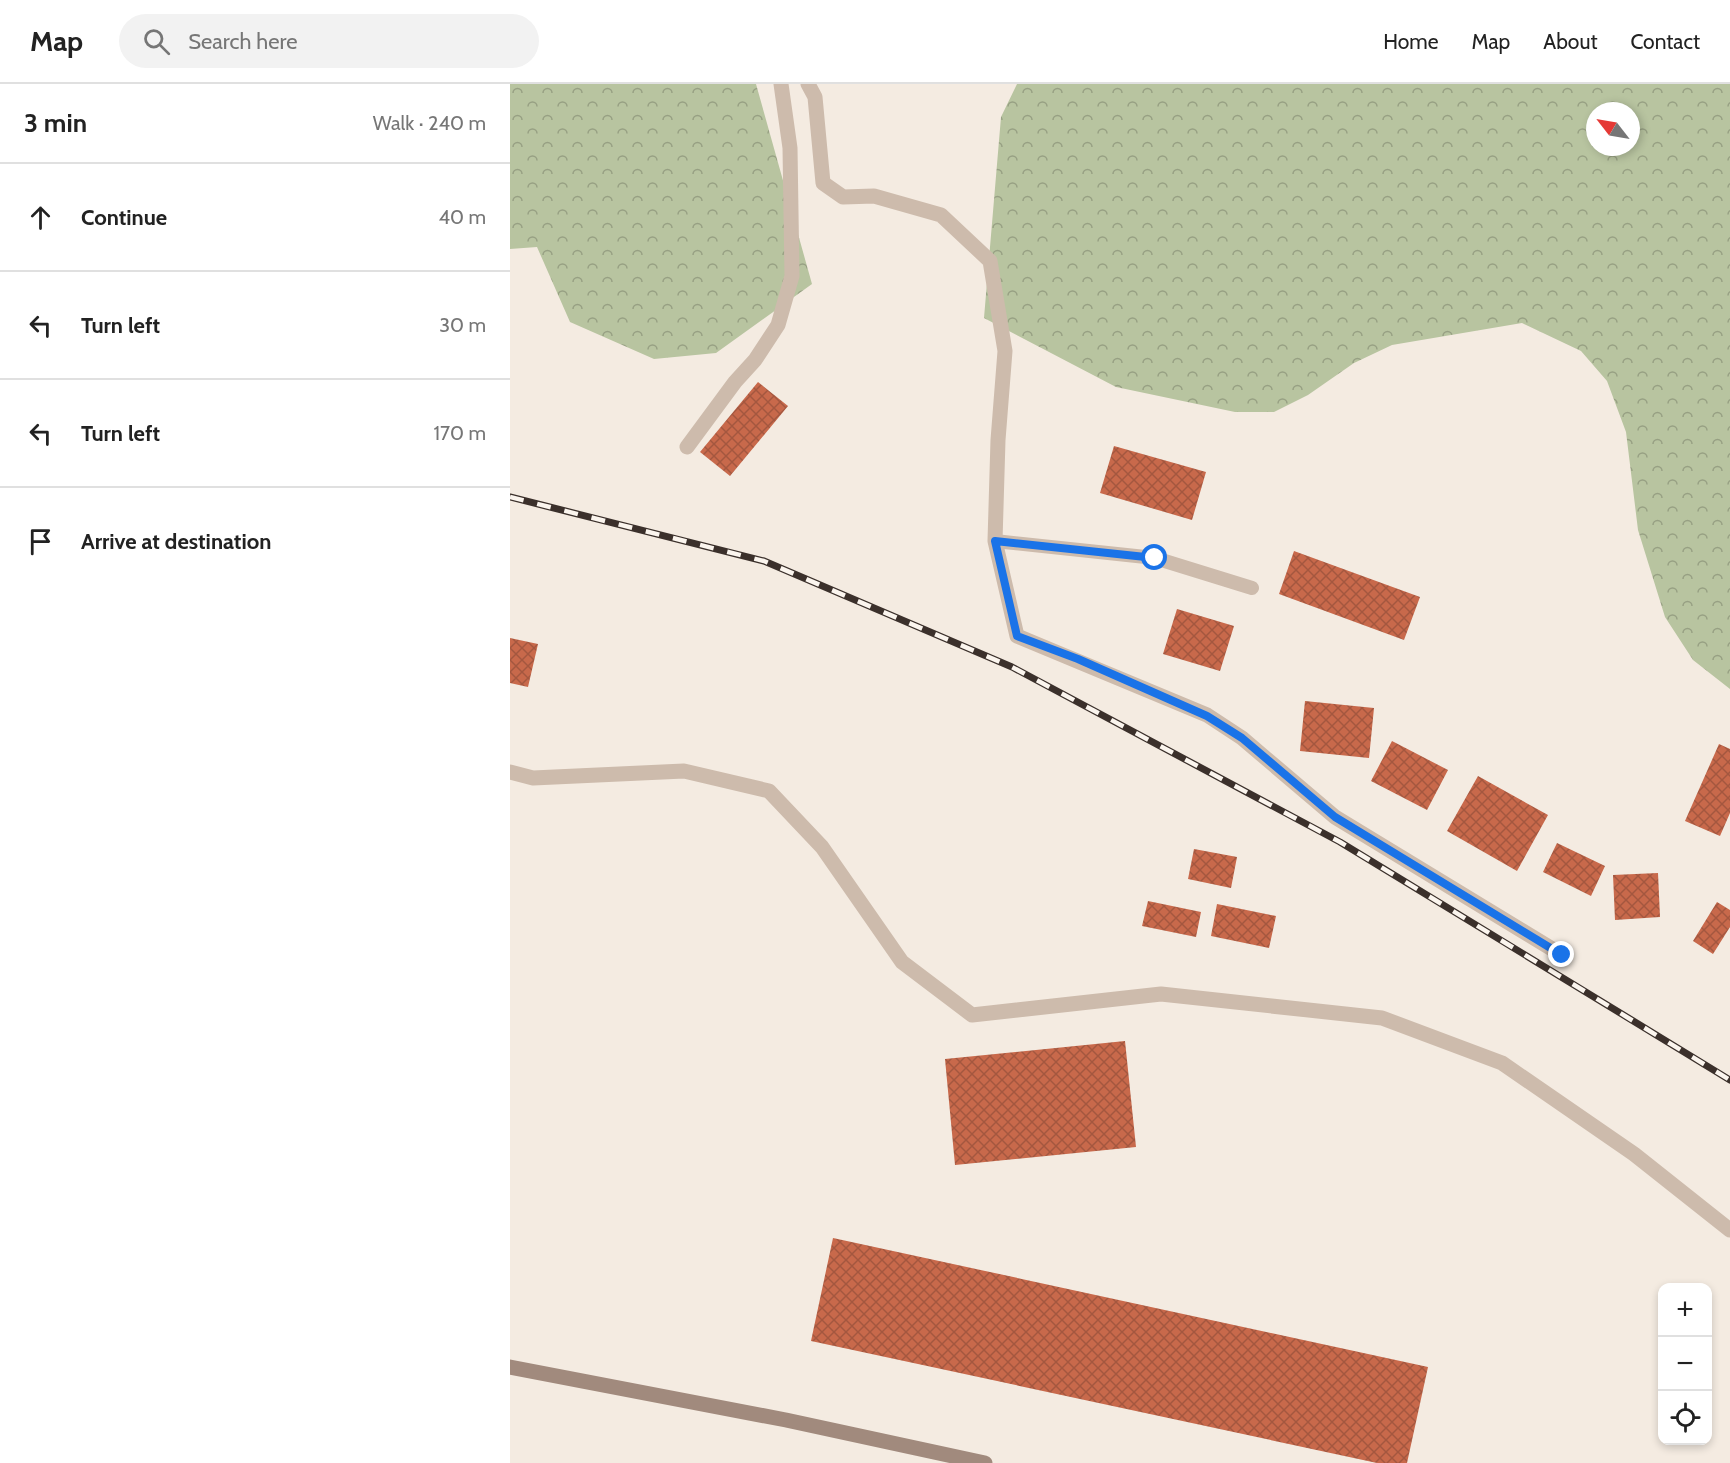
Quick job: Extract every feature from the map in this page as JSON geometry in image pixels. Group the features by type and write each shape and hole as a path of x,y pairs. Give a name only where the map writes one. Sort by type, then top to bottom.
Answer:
{"street":[{"path":"687,447 735,382 755,360 778,325 792,276 790,148 781,84"},
{"path":"808,84 815,97 823,183 843,197 874,196 940,215 990,261 1005,351 998,440 995,541 1017,636 1078,659 1207,716 1242,738 1335,817 1562,955"},
{"path":"510,772 533,778 684,771 769,791 822,847 902,962 972,1015 1161,994 1382,1018 1502,1063 1634,1154 1730,1230"},
{"path":"510,1367 786,1420 951,1459 985,1463"}],"lane":[{"path":"995,541 1155,558 1252,588"}],"green space":[{"path":"510,84 756,84 812,284 716,353 654,359 570,322 537,247 510,249"},
{"path":"1017,84 1730,84 1730,689 1693,660 1665,617 1638,530 1626,432 1607,381 1581,351 1522,323 1392,345 1354,363 1308,395 1274,412 1235,412 1116,387 984,318 1001,117"}],"building":[{"path":"758,382 788,406 730,476 700,452"},
{"path":"1114,446 1206,472 1192,520 1100,493"},
{"path":"1294,551 1420,597 1404,640 1279,594"},
{"path":"1177,609 1234,626 1220,671 1163,654"},
{"path":"510,638 538,644 528,687 510,683"},
{"path":"1305,701 1374,708 1369,758 1300,751"},
{"path":"1392,741 1448,770 1427,810 1371,781"},
{"path":"1719,744 1730,749 1730,813 1720,836 1685,821"},
{"path":"1478,776 1548,815 1517,871 1447,831"},
{"path":"1557,843 1605,866 1591,896 1543,872"},
{"path":"1194,849 1237,857 1231,888 1188,879"},
{"path":"1658,873 1660,917 1615,920 1613,875"},
{"path":"1148,901 1201,912 1196,937 1142,926"},
{"path":"1717,902 1730,910 1730,927 1713,954 1693,941"},
{"path":"1217,904 1276,916 1269,948 1211,936"},
{"path":"1125,1041 1136,1147 955,1165 945,1059"},
{"path":"833,1238 1428,1367 1407,1463 1377,1463 811,1341"}],"railway":[{"path":"510,497 764,561 1012,667 1340,842 1730,1080"}],"route":[{"path":"1155,558 995,541 1017,636 1078,659 1207,716 1242,738 1335,817 1562,955"}]}
